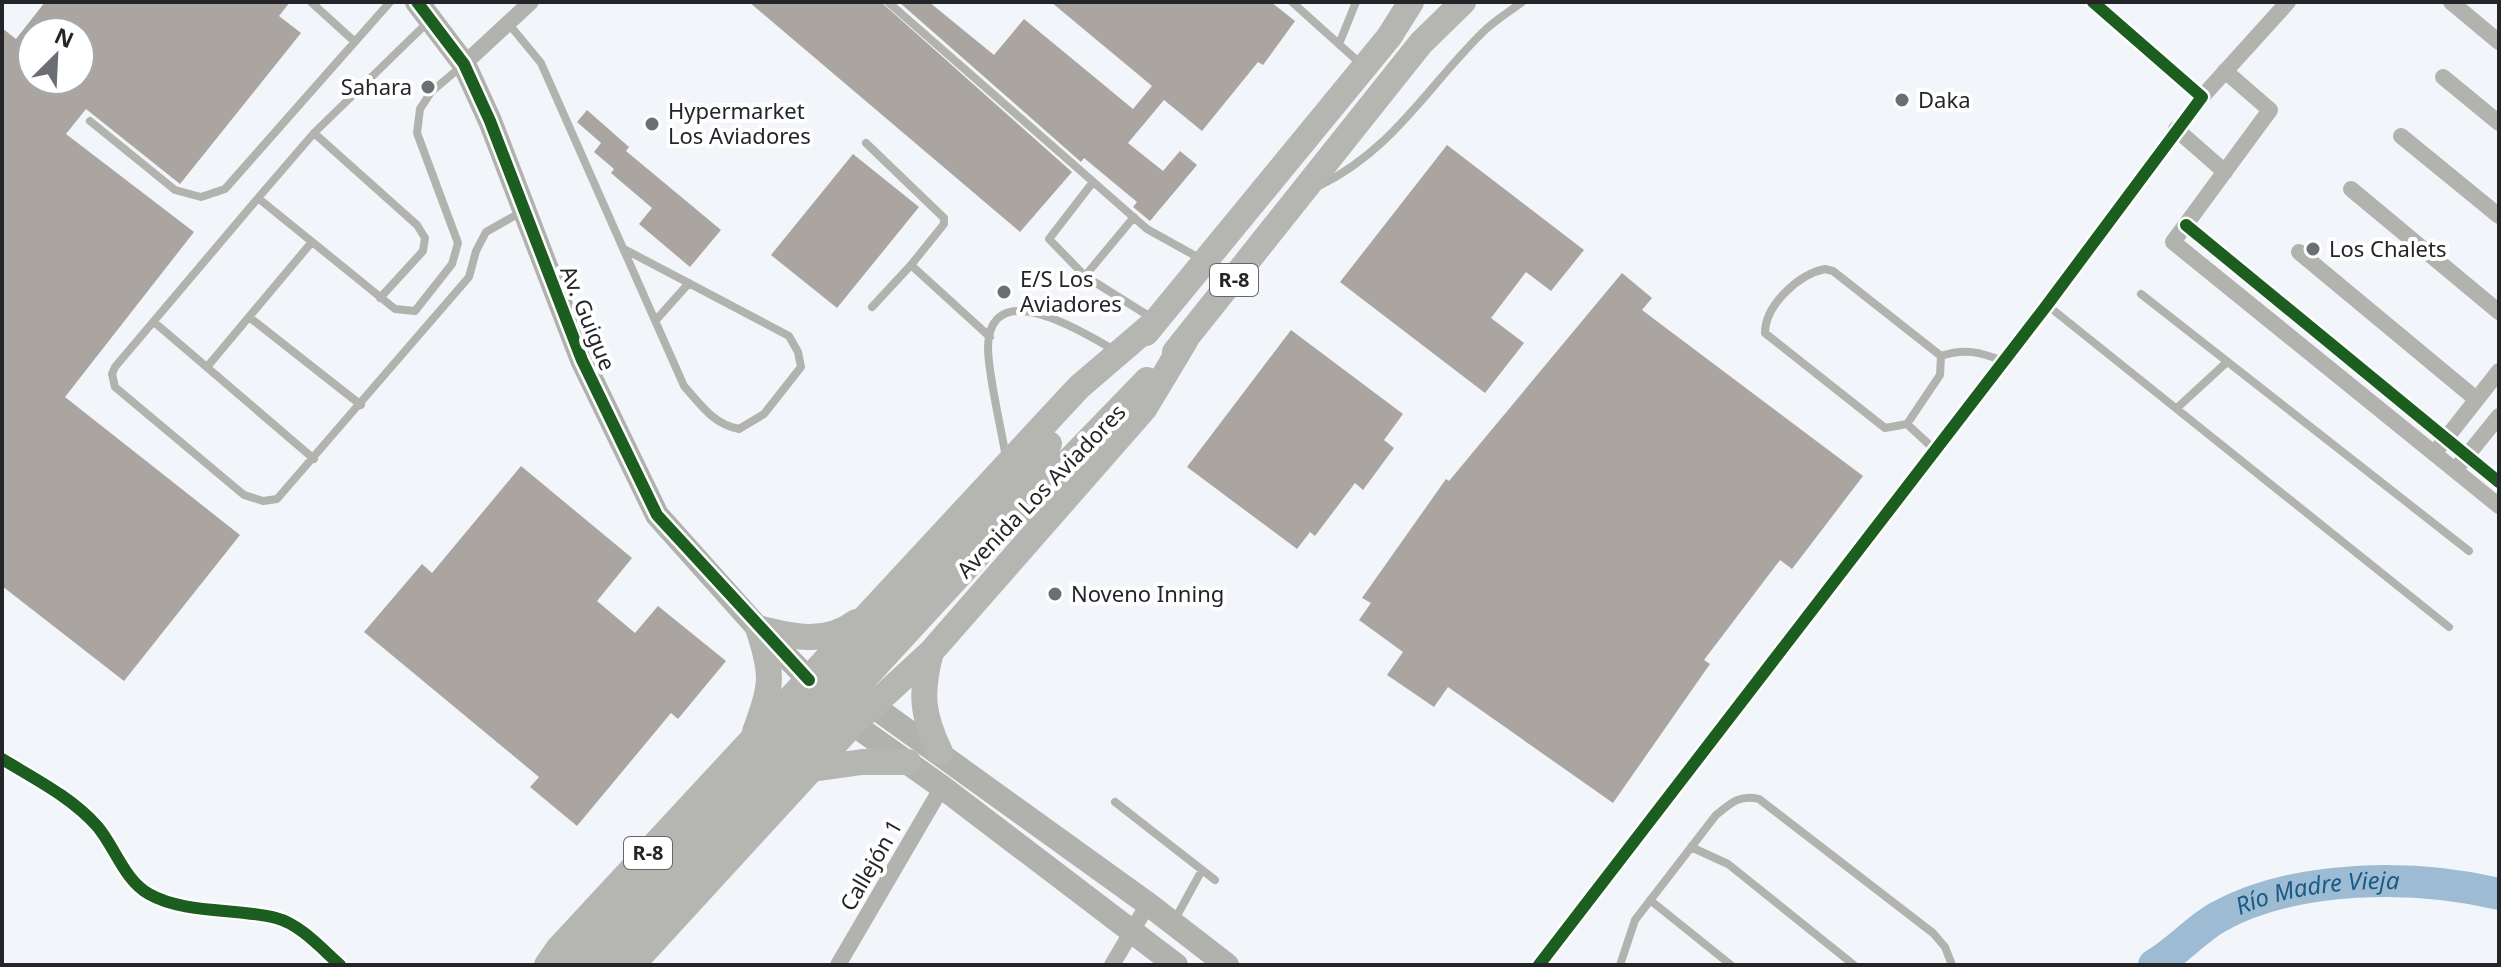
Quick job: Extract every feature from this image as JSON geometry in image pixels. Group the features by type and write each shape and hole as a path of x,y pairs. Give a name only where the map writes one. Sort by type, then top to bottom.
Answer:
{"main road":[{"name":"Avenida Los Aviadores","path":"981,537 1365,67 1411,2"},
{"name":"Avenida Los Aviadores","path":"570,965 637,910 981,537 1185,341 1421,43 1463,2"},
{"name":"Av. Guigue","path":"424,10 464,64 582,360 657,515 758,628 863,715"},
{"path":"816,673 1079,387 1156,321"},
{"name":"R-8","path":"863,715 931,652 1144,409 1185,341"},
{"path":"758,628 793,637 827,636 846,630 875,608"},
{"path":"751,743 770,689 770,664 758,628"},
{"path":"931,652 923,682 926,722 940,752"},
{"name":"R-8","path":"547,965 558,949 816,673"},
{"path":"863,715 940,752 1227,965"},
{"path":"863,715 908,762 1176,965"},
{"path":"632,965 863,715"},
{"path":"812,769 862,762 908,762"},
{"name":"Avenida Los Aviadores","path":"600,965 637,910"}],"street":[{"path":"464,64 531,2"},
{"path":"2093,2 2202,97"},
{"path":"1539,965 2004,362 2176,129 2288,2"},
{"path":"2451,2 2499,42"},
{"path":"2225,71 2270,110 2173,242 2499,506"},
{"path":"2443,77 2499,123"},
{"path":"2176,129 2225,172"},
{"path":"2401,136 2499,216"},
{"path":"2351,189 2499,312"},
{"path":"2186,225 2499,482"},
{"path":"2299,252 2476,399"},
{"path":"2209,271 2223,256"},
{"path":"2267,318 2281,303"},
{"path":"2434,453 2499,371"},
{"path":"2455,471 2499,416"},
{"path":"2,759 68,799 88,818 149,894 220,911 278,918 311,939 340,965"},
{"name":"Callejón 1","path":"838,965 942,787"},
{"path":"1112,965 1148,904"}],"lane":[{"path":"311,2 355,42"},
{"path":"90,121 175,190 201,197 225,189 390,2"},
{"path":"888,2 1147,229 1205,261"},
{"path":"1292,2 1365,67"},
{"path":"1339,44 1356,2"},
{"path":"1300,196 1353,169 1407,119 1484,31 1522,2"},
{"path":"424,10 314,133 154,322 112,374 115,387 244,495 263,501 277,499 469,277 476,251 486,232 523,211"},
{"path":"508,23 541,63 684,386 711,418 724,426 739,429 764,414 801,367 798,352 789,336 624,249"},
{"path":"258,198 395,309 415,311 452,264 458,243 417,133 420,109 431,92 464,64"},
{"path":"314,133 417,225 425,238 423,251 380,298"},
{"path":"866,143 944,218 944,224 911,265 872,307"},
{"path":"1093,182 1049,239 1085,276 1156,321"},
{"path":"1085,276 1134,217"},
{"path":"207,367 311,243"},
{"path":"911,265 990,337"},
{"path":"1825,269 1833,271 1941,356 1940,375 1907,424 1885,428 1769,338 1765,324 1788,289 1815,271 1825,269"},
{"path":"656,320 689,283"},
{"path":"2141,294 2469,551"},
{"path":"2047,305 2449,627"},
{"path":"1007,465 988,349 1000,317 1018,310 1064,320 1118,353"},
{"path":"249,317 361,405"},
{"path":"154,322 314,459"},
{"path":"1941,356 1959,350 1978,351 2004,362"},
{"path":"2177,408 2227,362"},
{"path":"1907,424 1935,450"},
{"path":"1620,965 1635,920 1650,900 1716,815 1732,802 1747,796 1759,799 1933,933 1945,947 1952,965"},
{"path":"1115,802 1215,880"},
{"path":"1691,847 1728,864 1854,965"},
{"path":"1173,922 1202,870"},
{"path":"1650,900 1731,965"}],"building":[{"path":"45,2 290,2 279,16 301,33 180,184 86,109 66,134 194,232 65,397 240,535 124,681 2,586 2,28 16,39 16,96 96,96 96,16 34,16"},
{"path":"749,2 881,2 1072,172 1020,232"},
{"path":"899,2 929,2 994,55 1024,19 1133,109 1152,86 1051,2 1271,2 1295,21 1263,65 1258,62 1202,131 1164,100 1128,143 1163,171 1180,151 1197,165 1150,221 1133,207 1137,202 1084,158 1081,162"},
{"path":"587,110 629,147 626,151 721,230 690,267 639,224 652,208 611,173 614,169 594,152 601,143 577,122"},
{"path":"1447,145 1584,250 1551,291 1526,272 1491,318 1524,343 1485,393 1340,282"},
{"path":"853,154 919,207 837,308 771,255"},
{"path":"1622,273 1652,298 1642,310 1863,476 1792,569 1780,560 1704,660 1710,664 1613,803 1448,687 1434,707 1387,675 1403,652 1359,620 1371,603 1362,598 1446,479 1449,481"},
{"path":"1291,330 1403,414 1384,440 1394,448 1363,490 1355,483 1315,536 1310,532 1297,549 1187,467"},
{"path":"521,466 632,558 597,601 635,633 658,606 726,661 678,719 671,713 577,826 530,787 539,777 364,632 422,564 432,573"}],"waterway":[{"name":"Río Madre Vieja","path":"2154,965 2218,917 2283,892 2356,882 2394,881 2466,887 2499,894"}],"cycle path":[{"path":"417,2 464,64 490,121 582,360 657,515 809,680"},
{"path":"1539,965 2047,305 2202,97 2093,2"},
{"path":"2186,225 2499,482"},
{"path":"2,759 52,789 87,816 103,834 133,880 149,894 178,905 285,921 340,965"}],"place":[{"name":"Sahara","path":"428,87"},
{"name":"Daka","path":"1902,100"},
{"name":"Hypermarket Los Aviadores","path":"652,124"},
{"name":"Los Chalets","path":"2313,249"},
{"name":"E/S Los Aviadores","path":"1004,292"},
{"name":"Noveno Inning","path":"1055,594"}]}
